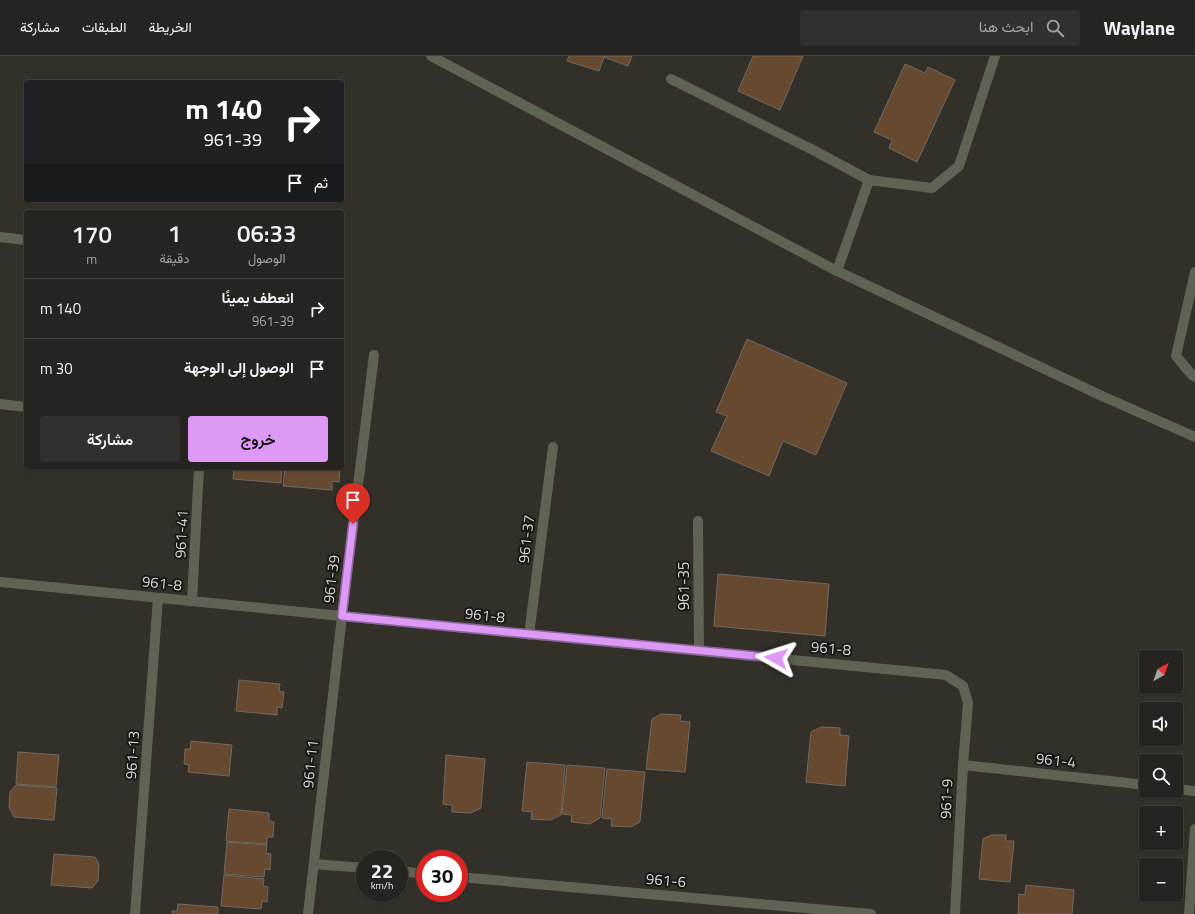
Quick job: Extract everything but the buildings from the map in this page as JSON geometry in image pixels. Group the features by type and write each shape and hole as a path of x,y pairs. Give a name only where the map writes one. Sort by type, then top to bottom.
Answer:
{"street":[{"path":"431,56 837,271 1102,396 1195,437"},
{"path":"671,79 815,151 869,180 932,188 958,166 995,56"},
{"path":"837,271 869,180"},
{"path":"0,237 24,240"},
{"path":"1195,272 1176,356 1195,377"},
{"name":"961-39","path":"342,616 374,355"},
{"path":"0,404 24,407"},
{"name":"961-37","path":"529,635 553,447"},
{"name":"961-41","path":"192,601 199,470"},
{"name":"961-35","path":"698,521 699,651"},
{"name":"961-8","path":"0,582 946,675 963,686"},
{"name":"961-13","path":"136,914 158,598"},
{"name":"961-11","path":"308,914 342,616"},
{"name":"961-9","path":"955,914 962,764 968,702 963,686"},
{"name":"961-4","path":"962,764 1139,784"},
{"path":"1183,790 1195,791"},
{"path":"1189,914 1195,829"},
{"path":"314,864 356,867"},
{"name":"961-6","path":"468,878 871,914"}],"route":[{"path":"353,524 342,616 776,658"}]}
